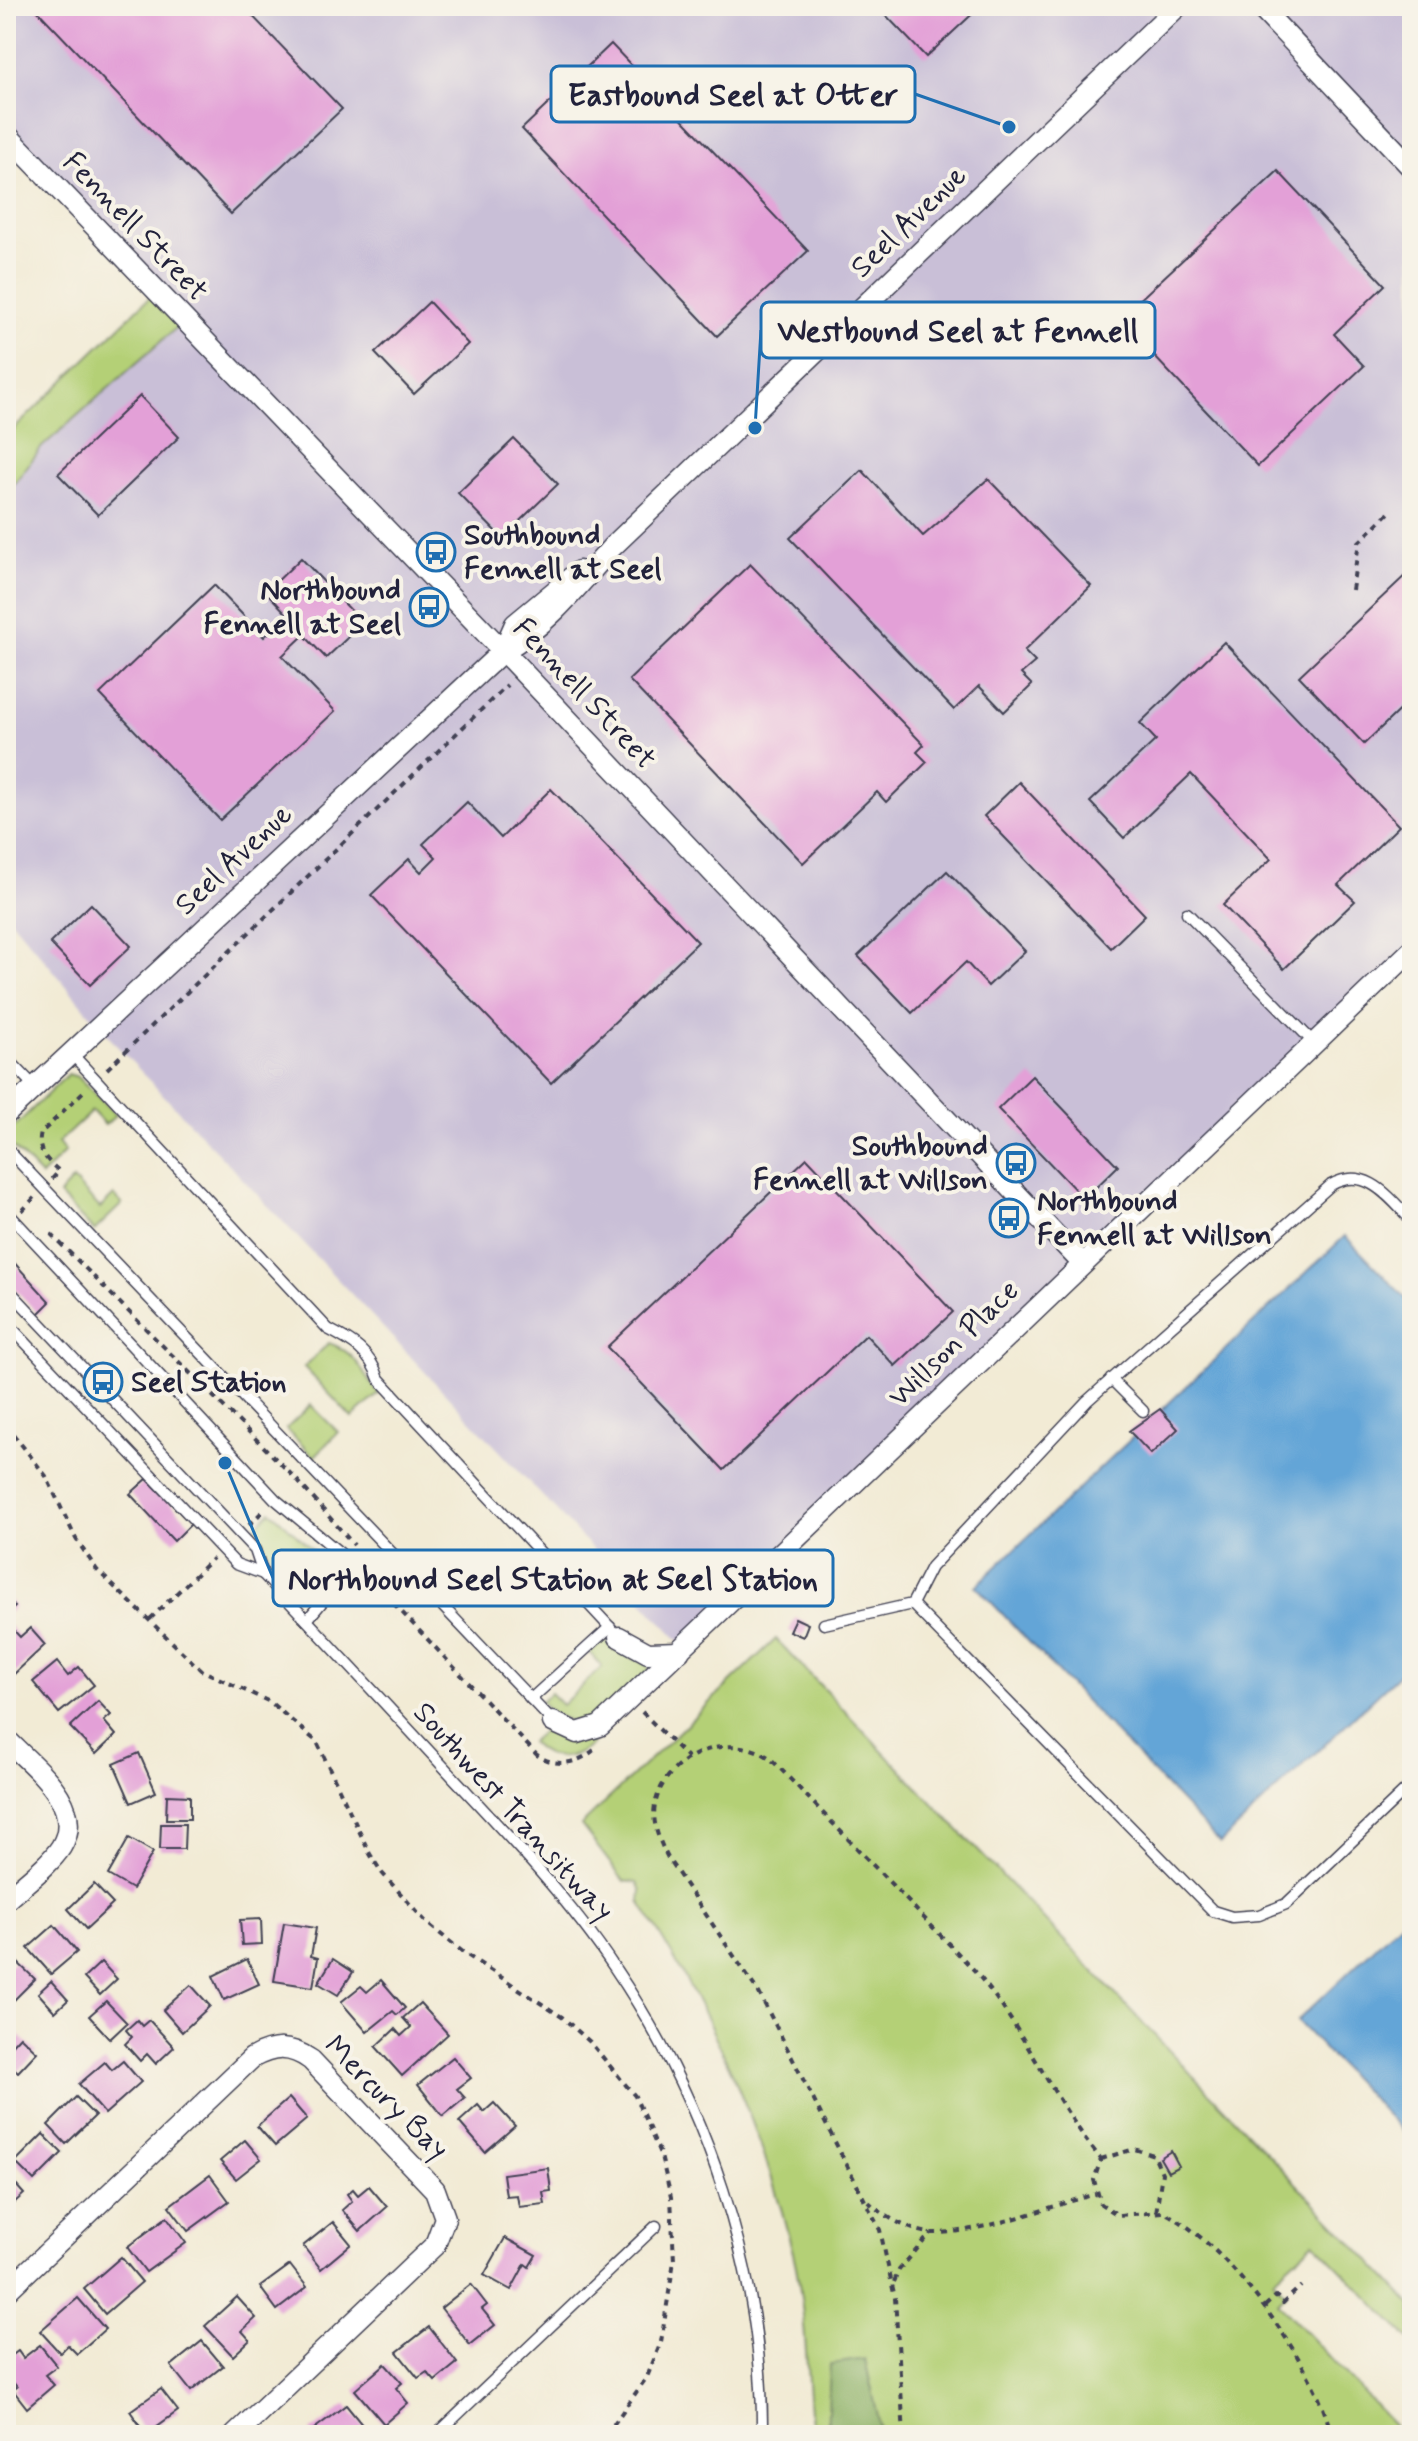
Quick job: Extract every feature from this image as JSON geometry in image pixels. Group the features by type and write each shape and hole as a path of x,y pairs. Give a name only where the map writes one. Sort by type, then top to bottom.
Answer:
{"street":[{"name":"Seel Avenue","path":"6,1114 503,651 526,637 573,592 612,547 1178,6"},
{"path":"1259,6 1412,168"},
{"name":"Fennell Street","path":"6,134 503,651 1083,1264"},
{"name":"Willson Place","path":"553,1722 568,1732 593,1730 679,1652 1412,950"},
{"path":"614,1632 648,1653 679,1652"},
{"path":"6,1739 60,1797 68,1825 60,1849 6,1900"},
{"name":"Mercury Bay","path":"6,2292 252,2058 283,2047 299,2051 435,2190 445,2218 435,2245 235,2435"}],"lane":[{"path":"1187,913 1314,1043"},
{"path":"71,1053 328,1329 355,1343 373,1361 379,1379 614,1632 531,1699"},
{"path":"6,1057 35,1087"},
{"path":"6,1148 553,1722"},
{"path":"912,1604 931,1567 1111,1379 1343,1178 1365,1179 1381,1188 1412,1221"},
{"path":"10,1215 275,1499 340,1553 346,1567 342,1578 307,1620"},
{"name":"Southwest Transitway","path":"6,1287 255,1550 263,1574 541,1872 578,1917 643,2012 689,2101 731,2218 754,2329 762,2435"},
{"name":"Southwest Transitway","path":"6,1322 236,1564 263,1574"},
{"path":"1111,1379 1143,1411"},
{"path":"824,1624 912,1604"},
{"path":"912,1604 1213,1911 1232,1917 1259,1915 1286,1904 1412,1784"},
{"path":"436,2435 656,2226"}],"path":[{"path":"1352,590 1359,542 1392,510"},
{"path":"10,1215 24,1207 59,1171 43,1156 39,1141 41,1133 507,686 503,651"},
{"path":"24,1207 35,1218"},
{"path":"46,1229 296,1479"},
{"path":"6,1425 46,1476 76,1539 97,1570 201,1670 270,1702 317,1742 370,1854 382,1873 427,1923 464,1953 562,2017 590,2042 635,2096 661,2156 667,2183 674,2261 661,2342 639,2389 606,2435"},
{"path":"664,1734 688,1758"},
{"path":"904,2435 893,2286 880,2230 759,1993 662,1847 654,1814 656,1799 671,1773 688,1758 719,1746 743,1745 771,1759 989,1987 1017,2026 1069,2117 1101,2159"},
{"path":"1156,2213 1162,2173 1154,2155 1134,2149 1101,2159 1095,2171 1096,2194 1101,2204 1118,2215 1170,2215 1190,2229 1264,2307 1306,2373 1331,2435"},
{"path":"862,2194 881,2213 931,2233 976,2226 1096,2194"},
{"path":"893,2286 899,2270 931,2233"},
{"path":"1264,2307 1276,2296 1283,2303 1301,2286"}],"shaded area":[{"path":"6,6 1412,6 1412,950 684,1646 115,1044 6,914 6,494 42,447 183,321 6,133"}],"green space":[{"path":"155,292 184,321 42,447 6,494 6,437"},
{"path":"68,1074 78,1077 116,1115 105,1125 92,1111 58,1143 65,1152 41,1176 11,1145 7,1134"},
{"path":"73,1180 100,1208 114,1195 122,1204 94,1231 59,1195"},
{"path":"329,1343 353,1358 379,1394 352,1418 304,1367"},
{"path":"311,1405 338,1432 314,1457 286,1429"},
{"path":"271,1511 328,1564 327,1574 319,1584 305,1589 297,1584 250,1532"},
{"path":"605,1638 628,1656 648,1664 649,1671 599,1716 586,1721 572,1721 557,1715 541,1702 550,1693 562,1705 602,1667 590,1653"},
{"path":"776,1639 1412,2305 1412,2342 1314,2242 1273,2279 1286,2294 1278,2303 1403,2435 812,2435 798,2275 766,2159 749,2114 711,2028 640,1902 641,1890 637,1883 624,1881 581,1825"},
{"path":"549,1726 568,1741 592,1741 593,1744 569,1756 545,1754 530,1742"},
{"path":"865,2359 882,2435 827,2435 830,2364"}],"water":[{"path":"1345,1236 1412,1305 1412,1662 1220,1843 976,1586"},
{"path":"1412,1912 1412,2141 1297,2021"}],"building":[{"path":"33,6 243,6 342,109 231,214"},
{"path":"877,6 981,6 926,57"},
{"path":"611,44 808,251 717,336 522,129"},
{"path":"1278,171 1385,285 1334,334 1364,366 1258,466 1119,319"},
{"path":"429,302 468,344 414,394 375,353"},
{"path":"140,396 179,437 98,515 58,474"},
{"path":"514,439 558,484 502,538 458,493"},
{"path":"862,470 923,536 988,479 1091,586 1024,651 1035,662 1021,674 1032,685 1004,712 979,686 954,710 790,538"},
{"path":"301,558 363,623 326,658 304,635 282,656 335,711 220,820 100,694 214,585 264,637 288,615 266,592"},
{"path":"750,564 924,745 917,752 927,762 886,802 877,792 803,863 629,680"},
{"path":"1412,569 1412,698 1364,744 1299,676"},
{"path":"1224,642 1399,826 1338,885 1355,901 1284,969 1223,905 1271,859 1191,774 1124,838 1090,802 1156,740 1140,723"},
{"path":"1019,782 1145,915 1111,948 984,816"},
{"path":"551,789 698,942 551,1083 371,895 409,859 421,872 436,857 423,844 467,802 501,838"},
{"path":"947,871 1025,951 988,986 966,962 912,1013 858,956"},
{"path":"91,904 131,946 90,985 50,943"},
{"path":"1032,1076 1118,1166 1084,1199 998,1109"},
{"path":"807,1158 953,1312 895,1366 866,1335 724,1470 607,1347"},
{"path":"9,1257 50,1302 38,1314 6,1279"},
{"path":"1160,1409 1178,1429 1151,1454 1129,1431"},
{"path":"147,1479 191,1524 174,1541 130,1494"},
{"path":"6,1596 15,1607 6,1615"},
{"path":"795,1618 808,1624 803,1637 789,1631"},
{"path":"9,1625 20,1637 30,1628 45,1645 14,1674 6,1666"},
{"path":"57,1662 68,1676 79,1667 94,1685 59,1713 33,1682"},
{"path":"98,1701 111,1715 104,1721 116,1735 96,1754 70,1727"},
{"path":"139,1753 156,1792 131,1803 114,1764"},
{"path":"167,1795 190,1796 190,1819 166,1819"},
{"path":"161,1824 185,1824 184,1849 160,1849"},
{"path":"129,1838 153,1852 132,1889 108,1875"},
{"path":"94,1884 113,1904 86,1929 68,1909"},
{"path":"261,1919 262,1944 242,1945 240,1920"},
{"path":"284,1923 316,1928 311,1956 318,1958 313,1987 274,1981"},
{"path":"54,1925 77,1952 51,1974 28,1948"},
{"path":"247,1959 259,1984 224,2000 213,1976"},
{"path":"333,1959 353,1972 338,1995 318,1983"},
{"path":"15,1960 35,1979 6,2008 6,1969"},
{"path":"101,1962 117,1979 100,1995 84,1978"},
{"path":"381,1980 405,2008 397,2015 393,2011 367,2032 341,2002 361,1986 367,1992"},
{"path":"51,1981 68,2000 55,2012 38,1993"},
{"path":"191,1985 210,2006 182,2032 163,2010"},
{"path":"106,2001 127,2023 110,2039 89,2016"},
{"path":"420,2003 448,2034 402,2076 376,2047 395,2029 401,2036 411,2027 403,2018"},
{"path":"137,2020 142,2026 149,2020 174,2047 156,2064 147,2054 140,2061 125,2044 132,2037 126,2030"},
{"path":"20,2036 37,2052 18,2072 6,2061 6,2051"},
{"path":"453,2057 471,2078 457,2089 465,2098 443,2116 418,2085"},
{"path":"123,2061 141,2082 105,2114 79,2084 105,2062 112,2070"},
{"path":"76,2097 95,2116 66,2144 48,2125"},
{"path":"289,2098 307,2119 275,2146 257,2126"},
{"path":"494,2103 515,2126 485,2152 459,2122 478,2105 484,2112"},
{"path":"43,2134 62,2153 34,2181 15,2162"},
{"path":"245,2140 261,2159 236,2179 220,2161"},
{"path":"1171,2151 1179,2166 1168,2172 1160,2158"},
{"path":"548,2168 551,2191 543,2192 545,2204 519,2207 517,2195 506,2196 503,2174"},
{"path":"6,2174 24,2194 6,2210"},
{"path":"210,2175 229,2201 188,2231 169,2206"},
{"path":"369,2186 387,2207 360,2231 342,2210 352,2201 347,2194 353,2189 358,2195"},
{"path":"167,2217 186,2243 146,2272 127,2247"},
{"path":"333,2222 351,2244 321,2269 303,2246"},
{"path":"505,2238 536,2255 529,2267 525,2264 511,2290 484,2275"},
{"path":"121,2257 142,2282 105,2314 84,2289"},
{"path":"290,2265 307,2287 277,2310 260,2287"},
{"path":"471,2284 487,2305 482,2309 495,2325 470,2345 441,2308"},
{"path":"237,2297 256,2318 242,2331 250,2340 233,2356 205,2326"},
{"path":"78,2298 105,2329 77,2354 68,2345 60,2353 40,2331"},
{"path":"429,2327 457,2363 435,2381 427,2372 418,2378 397,2352"},
{"path":"202,2341 223,2366 191,2391 171,2366"},
{"path":"40,2345 57,2366 45,2375 54,2385 27,2408 13,2390 17,2387 6,2374 6,2360 18,2351 23,2358"},
{"path":"385,2364 402,2383 396,2388 408,2403 384,2424 355,2390"},
{"path":"161,2389 178,2411 146,2434 130,2411"},
{"path":"346,2405 364,2427 354,2435 313,2435 310,2432"}],"place":[{"name":"Eastbound Seel at Otter","path":"1009,127"},
{"name":"Westbound Seel at Fennell","path":"755,428"},
{"name":"Southbound Fennell at Seel","path":"436,552"},
{"name":"Northbound Fennell at Seel","path":"429,607"},
{"name":"Southbound Fennell at Willson","path":"1016,1163"},
{"name":"Northbound Fennell at Willson","path":"1009,1218"},
{"name":"Seel Station","path":"103,1382"},
{"name":"Northbound Seel Station at Seel Station","path":"225,1463"}]}
